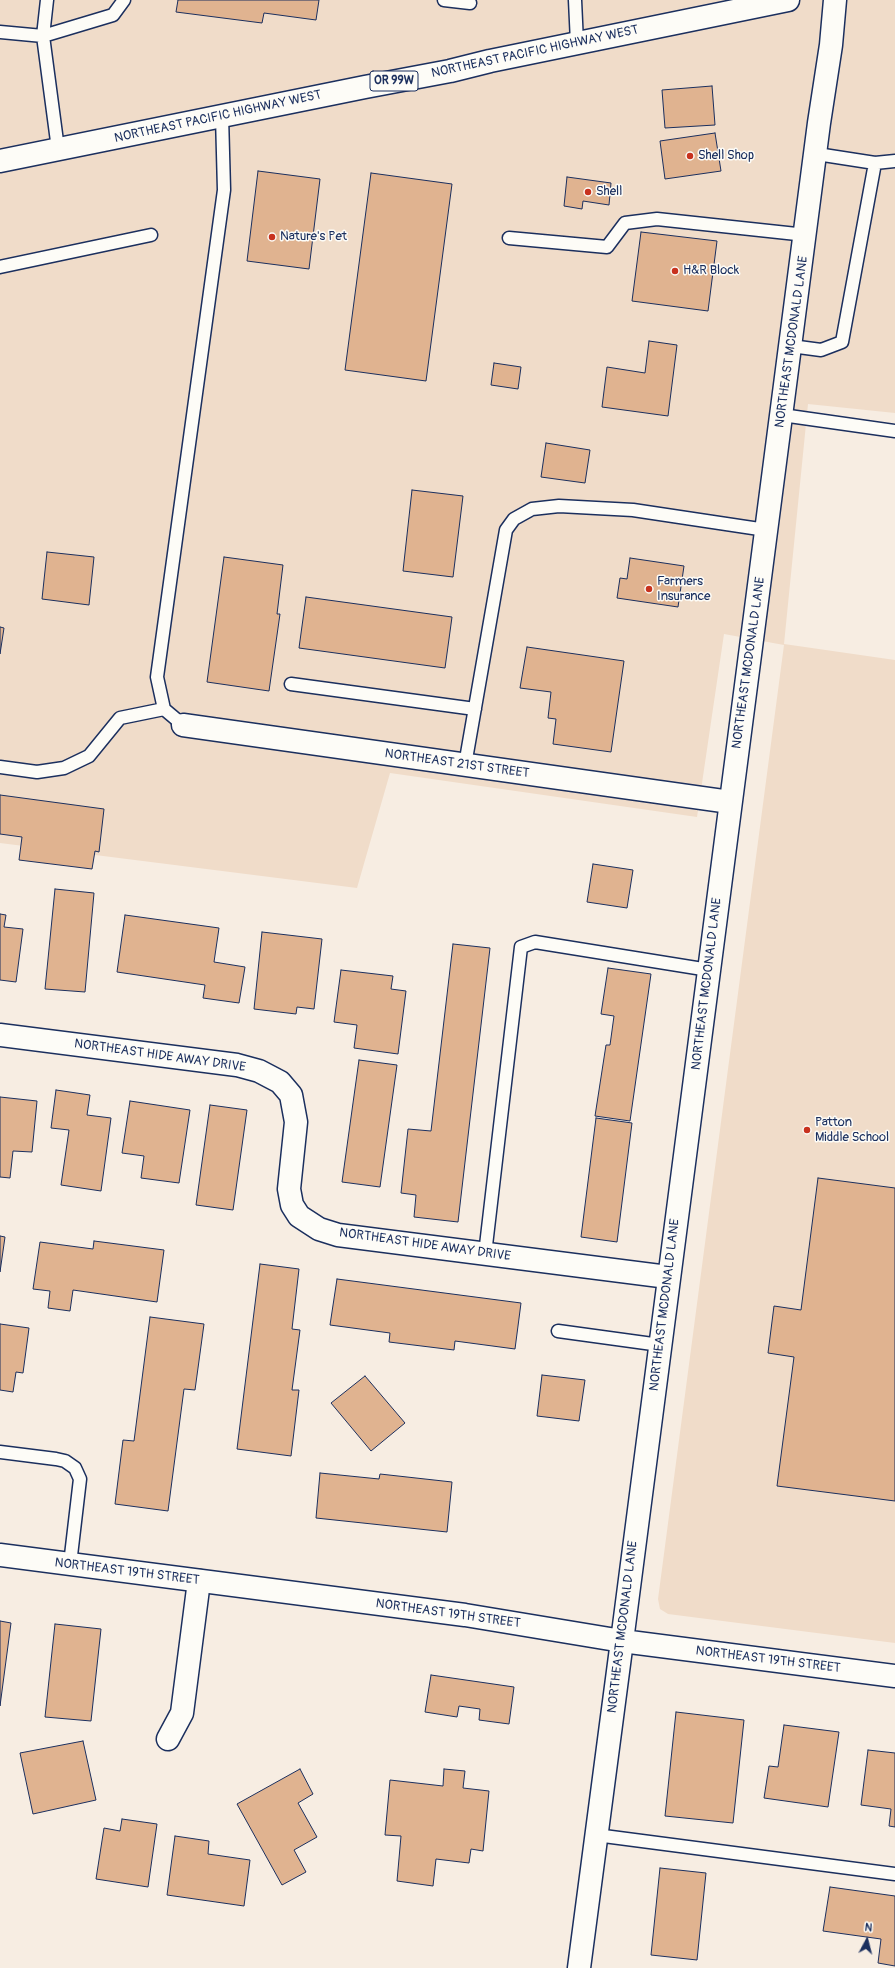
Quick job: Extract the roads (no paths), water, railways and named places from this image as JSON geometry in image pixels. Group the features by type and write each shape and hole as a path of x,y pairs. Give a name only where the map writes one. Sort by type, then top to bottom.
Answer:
{"main road":[{"name":"NORTHEAST PACIFIC HIGHWAY WEST","path":"0,161 450,71 577,43 788,0"},
{"name":"NORTHEAST MCDONALD LANE","path":"579,1968 730,802 831,45 835,0"},
{"name":"NORTHEAST 21ST STREET","path":"184,726 730,802"},
{"name":"NORTHEAST HIDE AWAY DRIVE","path":"0,1035 238,1065 260,1071 280,1082 291,1095 296,1122 289,1189 292,1205 299,1216 319,1229 338,1235 668,1277"},
{"name":"NORTHEAST 19TH STREET","path":"0,1555 465,1615 622,1641 895,1676"},
{"path":"168,1739 182,1713 198,1581"}],"lane":[{"path":"47,0 43,36 58,149"},
{"path":"0,32 43,36 113,15 124,0"},
{"path":"444,0 470,3"},
{"path":"575,0 577,43"},
{"path":"184,726 164,709 157,677 224,190 222,116"},
{"path":"816,154 875,163 895,161"},
{"path":"791,346 821,350 842,342 875,163"},
{"path":"509,238 607,247 625,223 657,219 806,235"},
{"path":"0,267 151,235"},
{"path":"782,415 895,431"},
{"path":"465,765 506,530 514,519 532,509 559,506 633,510 766,530"},
{"path":"291,684 475,709"},
{"path":"0,767 37,772 64,768 89,756 120,718 164,709"},
{"path":"485,1254 521,947 535,942 709,970"},
{"path":"558,1331 660,1345"},
{"path":"0,1452 56,1459 65,1461 75,1468 80,1478 70,1564"},
{"path":"596,1835 895,1874"}],"place":[{"name":"Shell Shop","path":"690,156"},
{"name":"Shell","path":"588,192"},
{"name":"Nature's Pet","path":"272,237"},
{"name":"H&R Block","path":"675,271"},
{"name":"Farmers Insurance","path":"649,589"},
{"name":"Patton Middle School","path":"807,1130"}]}
